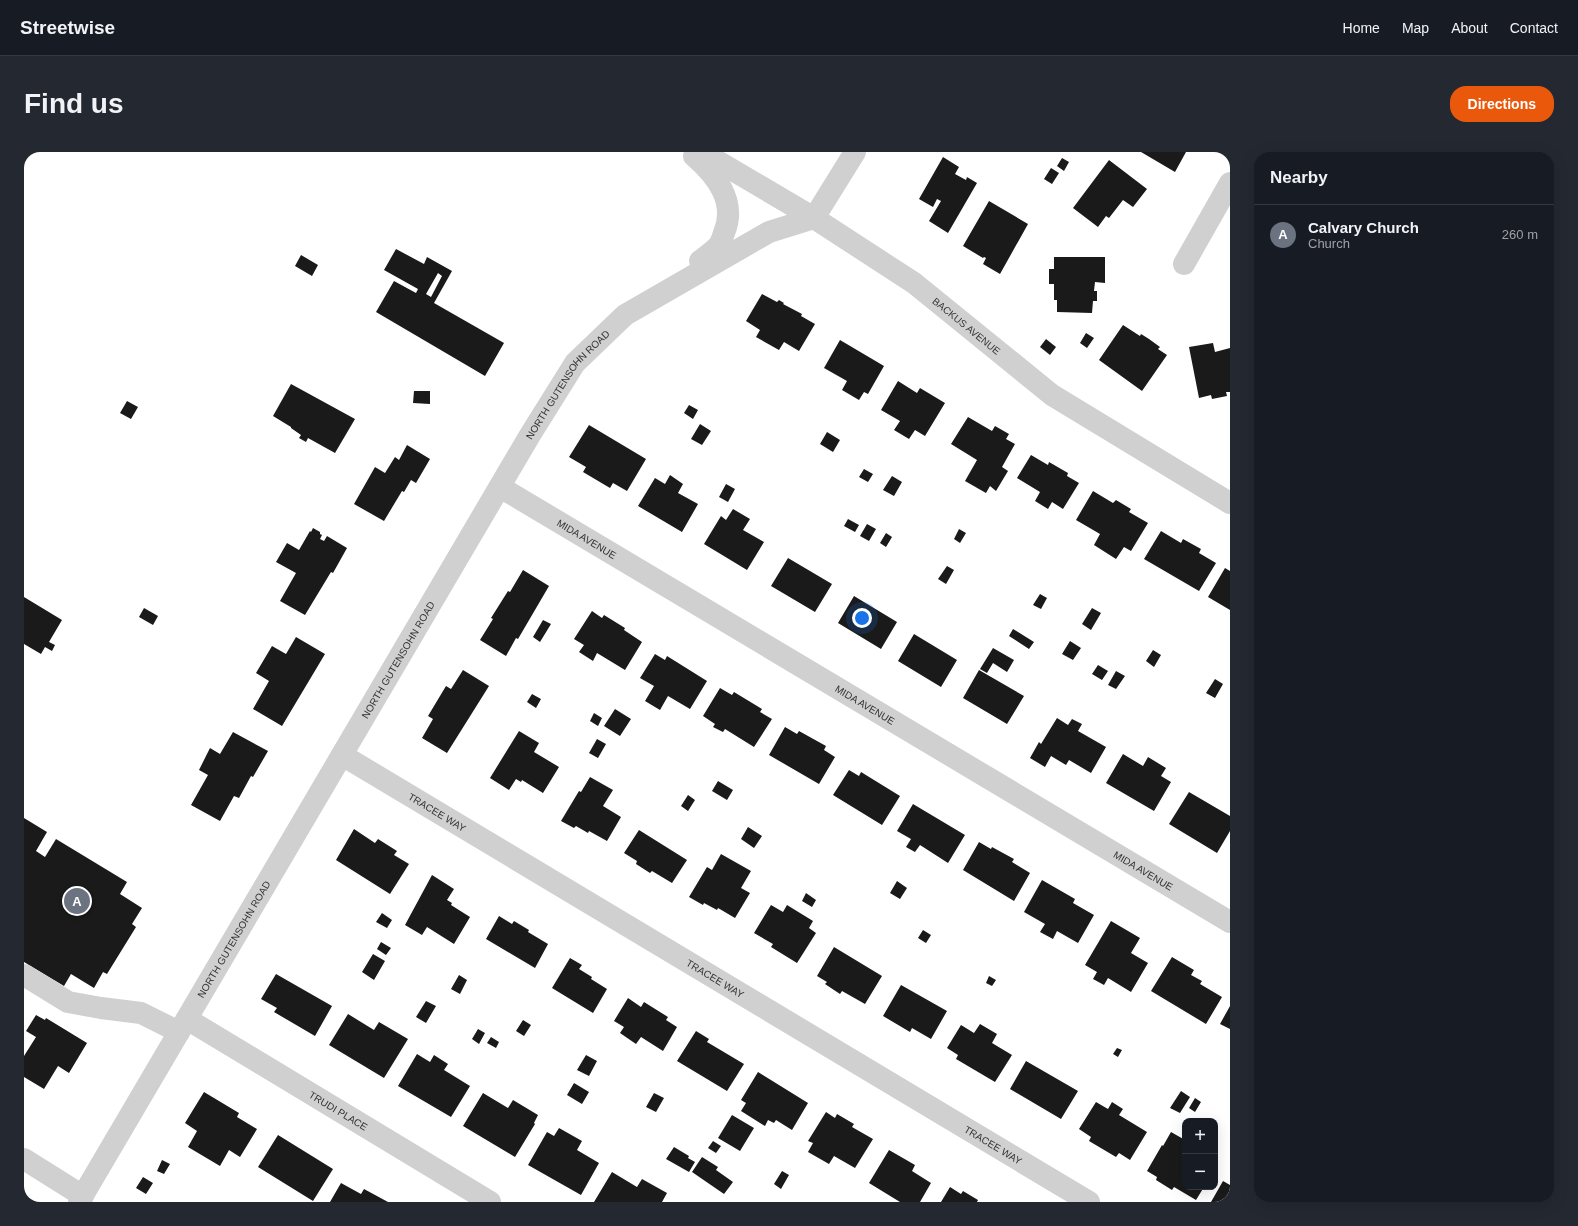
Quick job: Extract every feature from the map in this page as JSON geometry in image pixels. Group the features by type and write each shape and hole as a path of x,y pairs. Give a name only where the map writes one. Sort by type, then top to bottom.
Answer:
{"street":[{"path":"673,286 720,244 727,226 729,209 723,189 709,168 690,152"},
{"name":"BACKUS AVENUE","path":"702,152 814,218 914,283 1052,395 1230,503"},
{"path":"814,218 854,152"},
{"path":"1184,264 1230,183"},
{"name":"NORTH GUTENSOHN ROAD","path":"81,1199 500,487 575,363 625,315 769,232 814,218"},
{"name":"MIDA AVENUE","path":"500,487 1230,922"},
{"name":"TRACEE WAY","path":"342,755 1089,1202"},
{"name":"TRUDI PLACE","path":"24,975 68,1002 141,1013 183,1025 490,1202"},
{"path":"24,1159 81,1199"}],"building":[{"path":"1141,152 1186,152 1175,172"},
{"path":"943,157 959,167 955,174 966,180 967,177 977,183 948,233 929,221 941,201 937,199 933,207 919,199"},
{"path":"1062,158 1069,162 1064,171 1057,166"},
{"path":"1109,160 1147,189 1133,207 1123,200 1109,218 1106,216 1098,227 1073,208"},
{"path":"1051,168 1059,173 1052,184 1044,179"},
{"path":"989,201 1028,224 1000,274 983,264 986,258 983,258 963,246"},
{"path":"396,249 424,264 427,257 452,271 434,303 504,343 485,376 376,312 394,281 416,293 418,289 384,270","holes":["438,273 442,276 431,297 426,294"]},
{"path":"301,255 318,265 312,276 295,266"},
{"path":"1054,257 1105,257 1105,283 1095,282 1094,291 1097,291 1097,301 1093,301 1092,313 1057,312 1057,300 1054,300 1054,284 1049,284 1049,269 1054,269"},
{"path":"762,294 777,302 779,300 815,324 799,351 784,342 779,350 756,337 760,330 746,321"},
{"path":"1123,325 1140,336 1141,334 1149,339 1160,347 1158,349 1167,355 1142,391 1099,360"},
{"path":"1086,333 1094,338 1087,348 1080,343"},
{"path":"1046,339 1056,347 1050,355 1040,347"},
{"path":"840,340 884,366 868,394 864,392 859,400 842,390 847,381 824,368"},
{"path":"1213,343 1215,352 1230,348 1230,392 1226,392 1227,396 1212,399 1211,395 1199,398 1189,347"},
{"path":"898,381 917,393 920,388 945,403 925,436 915,430 909,439 894,430 900,421 881,410"},
{"path":"291,384 355,419 335,453 308,438 306,442 299,438 301,435 273,416"},
{"path":"414,391 430,391 430,404 413,403"},
{"path":"127,401 138,407 131,419 120,413"},
{"path":"689,405 698,410 693,419 684,413"},
{"path":"968,417 992,431 995,426 1009,434 1006,439 1015,444 1002,467 1008,471 996,491 990,486 986,493 965,481 977,460 951,444"},
{"path":"700,424 711,431 702,445 691,439"},
{"path":"589,425 646,459 627,491 613,483 610,488 583,472 586,467 569,457"},
{"path":"827,432 840,440 833,452 820,444"},
{"path":"407,445 430,459 416,483 411,480 404,492 402,491 384,521 354,504 375,467 385,473 395,457 399,460"},
{"path":"1031,455 1048,465 1049,462 1068,473 1067,476 1079,483 1063,509 1052,502 1048,509 1035,501 1040,492 1017,478"},
{"path":"864,469 873,474 868,482 859,477"},
{"path":"670,475 683,484 678,493 698,504 682,532 638,506 655,478 665,484"},
{"path":"892,476 902,482 894,496 883,490"},
{"path":"726,484 735,489 728,502 719,497"},
{"path":"1093,491 1113,503 1116,500 1131,509 1129,512 1148,523 1131,551 1124,547 1116,559 1094,545 1100,534 1076,520"},
{"path":"733,509 750,519 743,530 764,542 747,570 704,544 721,516 726,520"},
{"path":"848,519 859,525 855,532 844,526"},
{"path":"867,524 876,529 869,541 860,536"},
{"path":"313,528 322,535 320,539 324,541 327,536 347,548 333,573 331,572 305,615 280,601 296,573 276,562 287,543 299,550"},
{"path":"959,529 966,533 960,543 954,539"},
{"path":"1161,531 1181,543 1183,539 1201,549 1199,553 1216,563 1199,591 1144,559"},
{"path":"886,533 892,537 886,547 880,543"},
{"path":"788,558 832,584 815,612 771,586"},
{"path":"947,566 954,570 946,584 938,579"},
{"path":"1225,568 1230,571 1230,610 1208,597"},
{"path":"523,570 549,586 518,639 516,638 506,656 480,640 493,619 491,618 508,591 510,592"},
{"path":"1040,594 1047,598 1041,609 1033,605"},
{"path":"854,596 897,622 881,649 838,623"},
{"path":"24,597 62,620 49,642 55,645 52,651 45,647 41,654 24,644"},
{"path":"144,608 158,616 153,625 139,617"},
{"path":"1092,608 1101,613 1091,630 1082,624"},
{"path":"592,611 602,618 604,615 625,628 624,630 642,642 625,670 597,653 593,661 579,652 584,645 574,639"},
{"path":"543,620 551,624 540,642 533,637"},
{"path":"1013,629 1034,642 1029,649 1009,636"},
{"path":"914,634 957,660 941,687 898,661"},
{"path":"296,637 325,654 282,726 253,709 269,681 256,673 272,646 286,654"},
{"path":"1070,641 1081,648 1073,660 1062,654"},
{"path":"993,648 1014,660 1007,672 993,663 987,673 980,669"},
{"path":"1153,650 1161,655 1154,667 1146,661"},
{"path":"655,654 665,660 667,656 707,681 690,709 668,696 660,710 645,701 654,686 640,678"},
{"path":"1098,665 1108,671 1102,680 1092,674"},
{"path":"463,670 489,686 447,753 422,738 433,719 428,716 446,686 451,689"},
{"path":"979,670 1024,696 1007,724 963,698"},
{"path":"1116,671 1125,676 1116,689 1108,685"},
{"path":"1215,679 1223,684 1215,698 1206,693"},
{"path":"720,688 732,695 734,692 762,709 760,712 772,719 754,747 725,729 723,732 713,727 715,724 703,716"},
{"path":"532,694 541,699 536,708 527,702"},
{"path":"615,709 631,719 620,736 604,726"},
{"path":"594,713 602,718 598,726 590,721"},
{"path":"1057,718 1068,725 1072,719 1082,724 1078,731 1106,747 1091,773 1069,760 1066,765 1051,756 1045,767 1030,758 1039,742 1041,744"},
{"path":"785,727 797,734 799,731 826,746 824,750 835,757 819,784 769,755"},
{"path":"519,731 539,743 534,752 559,767 543,793 522,780 521,782 516,779 509,790 490,778"},
{"path":"233,732 268,751 253,777 251,776 239,798 234,796 220,821 191,805 208,775 199,770 210,748 220,754"},
{"path":"597,739 606,744 598,758 589,753"},
{"path":"1123,754 1143,766 1148,757 1166,768 1161,776 1171,782 1154,811 1106,783"},
{"path":"849,770 859,776 861,772 900,796 882,825 833,795"},
{"path":"590,777 613,790 603,806 621,817 607,841 589,831 588,833 576,826 574,828 561,821 579,791 581,792"},
{"path":"718,781 733,790 727,800 712,791"},
{"path":"1189,792 1230,816 1230,831 1217,853 1169,824"},
{"path":"688,795 695,800 688,811 681,806"},
{"path":"913,804 965,835 948,863 920,845 915,852 906,847 911,839 897,831"},
{"path":"24,818 47,832 36,851 45,857 56,839 127,882 120,894 142,908 132,924 136,927 107,974 103,972 94,988 71,974 64,986 24,962"},
{"path":"748,827 762,836 754,848 741,839"},
{"path":"354,829 375,843 378,839 397,851 394,855 409,864 390,894 336,860"},
{"path":"639,830 687,860 672,883 652,871 650,873 636,864 637,861 624,853"},
{"path":"979,842 1014,859 1012,862 1030,873 1014,901 963,870"},
{"path":"721,854 751,871 741,888 750,893 735,918 718,908 717,910 704,903 703,905 689,897 707,867 712,870"},
{"path":"432,875 454,889 447,900 452,903 451,905 470,917 454,944 427,927 422,935 405,925"},
{"path":"1042,880 1075,899 1073,903 1094,915 1078,943 1057,931 1053,939 1040,932 1045,924 1024,912"},
{"path":"897,881 907,888 900,899 890,893"},
{"path":"806,893 816,900 812,907 802,901"},
{"path":"771,905 783,912 787,905 813,921 809,928 816,933 797,963 771,947 773,944 754,933"},
{"path":"382,913 392,920 387,928 376,922"},
{"path":"499,916 512,924 514,921 529,930 528,932 548,944 535,968 486,939"},
{"path":"1111,921 1140,938 1131,953 1148,963 1131,992 1108,978 1104,985 1093,979 1097,972 1085,965"},
{"path":"923,930 931,935 926,943 918,938"},
{"path":"381,942 391,948 386,955 377,949"},
{"path":"834,947 882,976 865,1004 842,991 840,994 825,984 827,982 817,976"},
{"path":"373,954 385,961 374,980 362,972"},
{"path":"1172,957 1194,970 1191,975 1202,981 1200,984 1222,997 1206,1024 1151,991"},
{"path":"570,958 582,965 579,969 607,989 593,1013 552,988"},
{"path":"276,974 332,1006 315,1036 274,1012 277,1008 261,999"},
{"path":"459,975 467,980 460,994 451,989"},
{"path":"989,976 996,980 992,986 986,983"},
{"path":"901,985 947,1011 931,1039 912,1028 910,1032 883,1016"},
{"path":"628,998 641,1007 644,1002 668,1017 666,1020 677,1027 663,1051 641,1037 636,1044 620,1033 624,1027 614,1021"},
{"path":"426,1001 436,1006 426,1023 416,1017"},
{"path":"1230,1006 1230,1029 1220,1024"},
{"path":"348,1014 374,1030 379,1022 408,1039 384,1078 329,1045"},
{"path":"36,1015 45,1020 46,1018 87,1043 69,1073 58,1066 44,1089 24,1077 24,1056 36,1037 26,1031"},
{"path":"523,1020 531,1025 524,1036 516,1031"},
{"path":"980,1024 997,1034 992,1043 1012,1055 995,1082 956,1059 958,1055 947,1048 961,1025 974,1033"},
{"path":"478,1029 485,1033 479,1044 472,1039"},
{"path":"696,1031 709,1039 707,1042 744,1064 727,1091 677,1061"},
{"path":"491,1037 499,1042 496,1048 487,1043"},
{"path":"1117,1048 1122,1050 1118,1057 1113,1054"},
{"path":"417,1054 430,1062 434,1055 448,1064 444,1070 470,1086 451,1117 398,1086"},
{"path":"586,1055 597,1061 589,1076 577,1070"},
{"path":"1026,1061 1078,1091 1061,1119 1010,1089"},
{"path":"758,1072 808,1103 792,1130 776,1120 774,1123 768,1120 765,1126 741,1111 746,1103 741,1100"},
{"path":"574,1083 589,1092 582,1104 567,1095"},
{"path":"1181,1091 1190,1097 1180,1113 1170,1108"},
{"path":"204,1092 239,1113 237,1117 257,1129 240,1157 229,1150 220,1166 188,1147 197,1131 185,1123"},
{"path":"483,1093 508,1108 513,1100 538,1115 534,1123 535,1124 515,1157 463,1126"},
{"path":"654,1093 664,1098 656,1112 646,1107"},
{"path":"1195,1098 1201,1102 1195,1112 1189,1108"},
{"path":"1096,1102 1108,1109 1112,1102 1123,1109 1119,1115 1147,1132 1130,1160 1119,1153 1116,1157 1089,1141 1091,1137 1079,1129"},
{"path":"826,1112 835,1118 837,1114 854,1124 852,1127 873,1139 855,1168 834,1156 829,1164 808,1152 813,1143 808,1141"},
{"path":"732,1115 754,1128 740,1151 718,1138"},
{"path":"559,1128 582,1141 577,1150 599,1163 581,1195 528,1165 547,1132 554,1136"},
{"path":"1171,1132 1182,1138 1182,1190 1202,1190 1196,1200 1174,1187 1172,1190 1156,1180 1157,1177 1147,1171 1162,1145 1163,1146"},
{"path":"278,1135 333,1169 313,1201 258,1167"},
{"path":"713,1141 721,1146 716,1153 708,1148"},
{"path":"674,1147 689,1156 688,1158 695,1162 689,1172 666,1159"},
{"path":"889,1150 915,1165 912,1171 931,1183 920,1202 900,1202 869,1183"},
{"path":"702,1157 718,1167 716,1170 733,1182 724,1194 692,1172"},
{"path":"162,1160 170,1164 164,1174 157,1171"},
{"path":"782,1171 789,1175 781,1189 774,1184"},
{"path":"612,1172 637,1187 642,1179 667,1193 662,1202 594,1202"},
{"path":"143,1177 153,1183 146,1194 136,1188"},
{"path":"1223,1181 1230,1185 1230,1202 1211,1202"},
{"path":"341,1183 361,1194 364,1189 388,1202 330,1202"},
{"path":"950,1187 961,1194 963,1191 978,1200 977,1202 941,1202"}],"place":[{"name":"Calvary Church","path":"77,901"}]}
